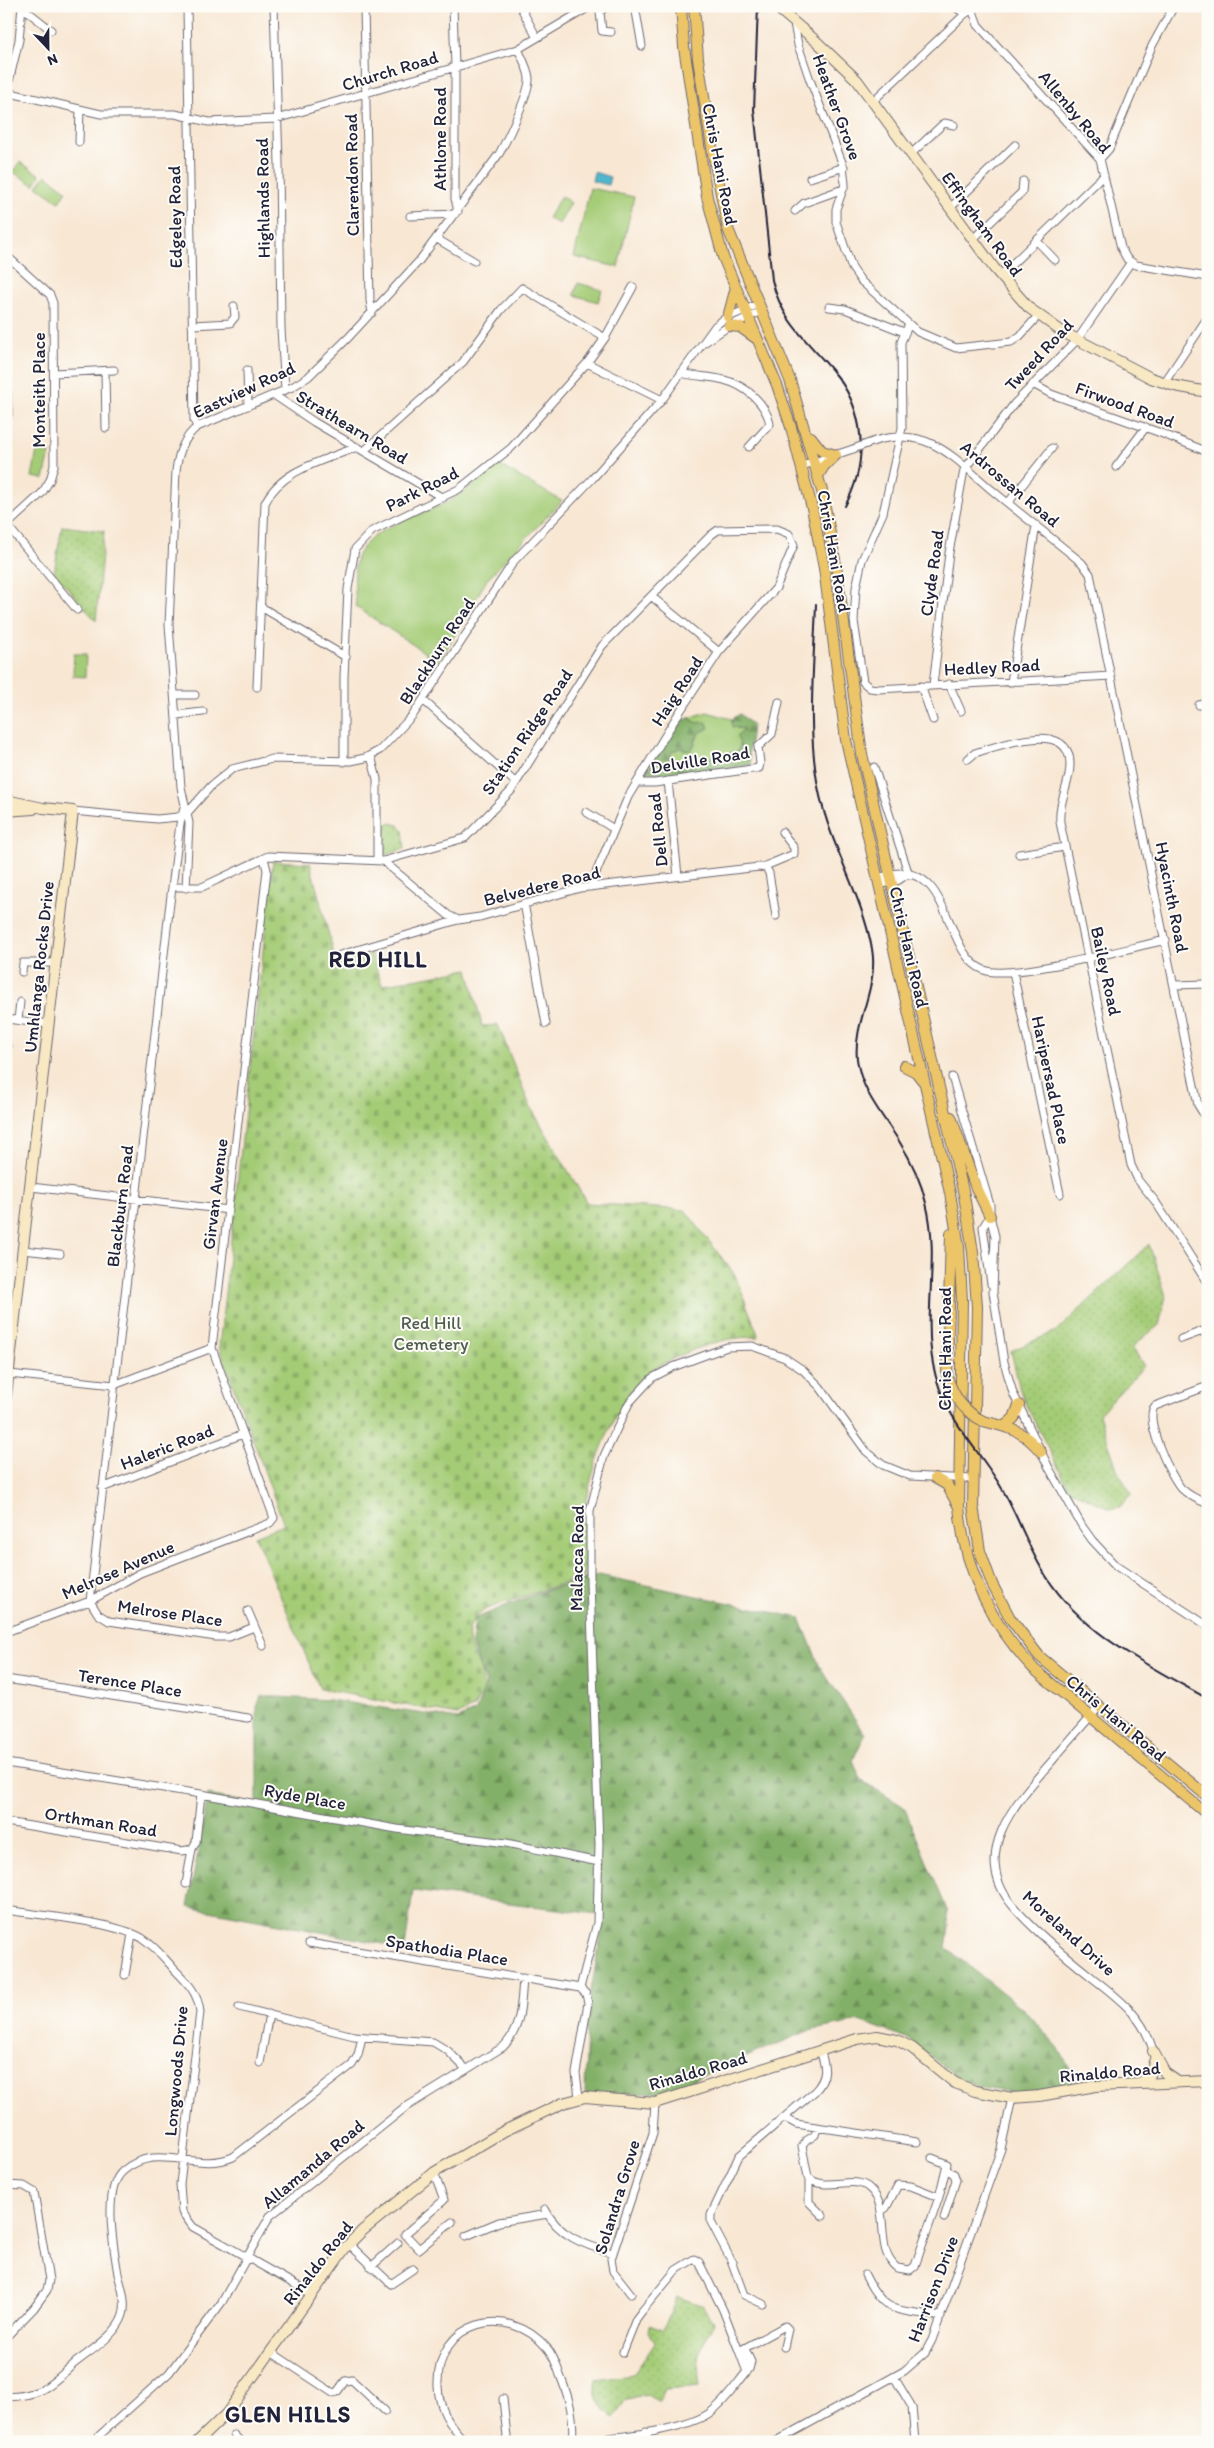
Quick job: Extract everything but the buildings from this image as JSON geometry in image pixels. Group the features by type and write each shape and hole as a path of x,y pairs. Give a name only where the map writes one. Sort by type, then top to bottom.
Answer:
{"main road":[{"name":"Chris Hani Road","path":"681,6 687,71 707,197 723,257 737,286 777,385 802,466 824,568 846,740 952,1206 958,1247 962,1300 959,1506 962,1536 970,1566 992,1614 1016,1648 1034,1669 1089,1718 1208,1815"},
{"name":"Chris Hani Road","path":"696,8 698,58 722,206 732,240 781,355 815,462 836,565 858,731 890,878 964,1195 975,1277 976,1316 972,1479 975,1522 980,1551 1001,1602 1010,1618 1038,1656 1208,1797"},
{"path":"737,286 728,322 746,330 759,341"},
{"path":"806,430 822,451 836,455"},
{"path":"818,476 824,466 836,455"},
{"path":"904,1066 916,1072 924,1082"},
{"path":"942,1101 954,1122 976,1188 990,1216"},
{"path":"952,1206 947,1376 956,1399 967,1411 983,1421 1006,1426 1025,1435 1041,1452"},
{"path":"1006,1426 1014,1418 1019,1405"},
{"path":"935,1478 947,1485 959,1506"}],"street":[{"name":"Edgeley Road","path":"187,6 194,420 197,427"},
{"name":"Highlands Road","path":"274,6 282,345 285,390"},
{"name":"Clarendon Road","path":"364,6 370,301 372,313"},
{"name":"Athlone Road","path":"453,6 456,66 456,213"},
{"path":"520,6 537,38"},
{"name":"Church Road","path":"6,93 116,115 171,113 209,122 276,119 518,49 590,6"},
{"path":"606,6 600,12 600,26 602,31 611,32"},
{"path":"635,6 642,46"},
{"path":"954,6 969,10"},
{"path":"1100,159 1109,149 1152,46 1174,6"},
{"path":"22,7 51,30"},
{"path":"6,93 19,40 22,7"},
{"name":"Effingham Road","path":"776,7 850,72 1009,287 1038,316 1078,340 1164,383 1208,392"},
{"path":"873,101 969,10"},
{"name":"Allenby Road","path":"969,10 978,25 1100,159 1121,248 1130,262"},
{"name":"Heather Grove","path":"794,23 798,45 810,80 844,167 843,189 836,209 836,222 852,268 861,281 925,336 950,347 970,348 1011,342 1020,336 1038,316"},
{"name":"Eastview Road","path":"185,813 186,803 182,786 169,617 176,471 179,451 191,431 197,427 274,395 308,377 372,313 437,239 499,154 528,89 528,75 518,49"},
{"path":"79,142 80,109"},
{"path":"911,154 944,124 954,125"},
{"path":"950,208 1015,145"},
{"path":"810,178 844,167"},
{"path":"1003,273 1104,175"},
{"path":"973,239 1022,192 1023,181"},
{"path":"795,211 804,203 843,189"},
{"path":"410,216 456,213"},
{"path":"437,239 474,261"},
{"path":"1036,240 1055,260"},
{"name":"Monteith Place","path":"6,255 53,300 55,442 52,475 42,493 7,526"},
{"path":"1130,262 1141,267 1208,277"},
{"name":"Tweed Road","path":"966,466 1010,408 1078,340 1130,262"},
{"name":"Park Road","path":"344,762 343,702 348,588 355,549 372,531 443,498 471,481 512,448 586,363 605,338 633,287"},
{"path":"257,687 264,510 268,496 284,478 360,449 463,362 501,310 522,288 605,338"},
{"path":"192,325 232,323 235,317 234,306"},
{"name":"Blackburn Road","path":"90,1601 172,887 185,813 225,772 243,765 281,759 344,762 371,756 393,738 423,700 514,561 593,478 662,400 703,344 728,322 761,307"},
{"path":"829,307 845,309 904,332"},
{"path":"1164,383 1208,317"},
{"path":"901,435 903,410 901,342 909,324"},
{"path":"586,363 662,400"},
{"path":"54,373 114,370"},
{"path":"247,370 248,406"},
{"path":"105,371 106,428"},
{"path":"682,373 732,383 761,403 770,422 749,447"},
{"name":"Firwood Road","path":"1033,384 1079,404 1146,427 1208,452"},
{"name":"Strathearn Road","path":"274,395 443,498"},
{"path":"1116,466 1146,427"},
{"name":"Ardrossan Road","path":"802,466 875,440 901,435 936,446 953,455 1082,564 1090,574 1111,676"},
{"name":"Hedley Road","path":"901,435 883,513 862,560 856,588 854,621 861,676 865,684 873,688 1111,676"},
{"path":"1008,503 1052,448"},
{"name":"Clyde Road","path":"933,685 957,498 966,466"},
{"path":"1011,682 1036,525"},
{"path":"7,526 77,610"},
{"name":"Station Ridge Road","path":"172,887 202,887 264,858 380,860 465,838 516,783 602,646 714,532 777,529"},
{"name":"Haig Road","path":"590,887 614,829 637,783 719,652 776,588 794,545 788,534 777,529"},
{"path":"651,596 719,652"},
{"path":"261,607 346,657"},
{"name":"Hyacinth Road","path":"1111,676 1198,1105 1208,1121"},
{"path":"949,684 961,711"},
{"path":"921,686 933,720"},
{"path":"175,695 195,695"},
{"path":"423,700 516,783"},
{"name":"Delville Road","path":"637,783 668,781 756,769 760,766 758,747 772,734 779,702"},
{"path":"1199,705 1208,703"},
{"path":"176,715 203,712"},
{"name":"Bailey Road","path":"968,759 975,753 1033,738 1049,737 1060,743 1068,754 1070,764 1060,810 1065,847 1134,1173 1159,1207 1208,1284"},
{"path":"371,756 377,779 380,860 448,915 458,920"},
{"path":"874,767 907,875"},
{"name":"Dell Road","path":"668,781 678,876"},
{"path":"6,800 44,808 157,819 185,813 186,888"},
{"path":"6,810 44,808 64,816 71,829"},
{"name":"Umhlanga Rocks Drive","path":"6,1396 73,811"},
{"path":"586,812 614,829"},
{"name":"Belvedere Road","path":"340,955 458,920 590,887 763,867 794,854 794,848 782,832"},
{"path":"1019,854 1065,847"},
{"name":"Girvan Avenue","path":"264,858 267,870 212,1348 273,1510 274,1518 270,1523"},
{"path":"763,867 768,870 771,879 776,916"},
{"path":"878,882 907,875 921,878 946,910 968,957 974,964 993,973 1013,972 1166,940"},
{"path":"524,903 546,1024"},
{"path":"22,972 23,964 56,963"},
{"name":"Haripersad Place","path":"1013,972 1060,1194"},
{"path":"1174,985 1208,984"},
{"path":"18,1020 20,1002"},
{"path":"6,1019 49,1024"},
{"path":"952,1077 987,1189 990,1216 996,1242 993,1292"},
{"path":"1208,1131 1206,1138 1208,1152"},
{"path":"31,1187 229,1210"},
{"path":"990,1216 983,1227 988,1271 1004,1362 1019,1405 1041,1452 1082,1526 1101,1551 1132,1578 1208,1626"},
{"path":"23,1250 60,1254"},
{"path":"1182,1339 1208,1329"},
{"name":"Malacca Road","path":"580,1988 597,1923 598,1862 590,1512 604,1456 629,1403 642,1388 663,1372 717,1350 744,1345 760,1348 785,1358 803,1370 820,1387 857,1441 874,1459 901,1474 935,1478 972,1479"},
{"path":"9,1374 114,1385 212,1348"},
{"path":"1208,1386 1160,1403 1154,1406 1150,1413 1154,1430 1173,1477 1188,1494 1208,1504"},
{"name":"Haleric Road","path":"102,1488 243,1434"},
{"name":"Melrose Avenue","path":"6,1632 90,1601 140,1573 270,1523"},
{"name":"Melrose Place","path":"90,1601 98,1614 109,1621 216,1637 229,1637 254,1627"},
{"name":"Melrose Place","path":"248,1611 263,1646"},
{"name":"Terence Place","path":"6,1679 248,1718"},
{"name":"Moreland Drive","path":"1099,1707 1009,1814 997,1840 995,1852 998,1880 1012,1905 1131,2009 1143,2026 1162,2083"},
{"name":"Ryde Place","path":"6,1763 200,1794 397,1829 506,1843 598,1862"},
{"path":"186,1884 192,1849 196,1842 200,1794"},
{"name":"Orthman Road","path":"6,1822 173,1849 192,1849"},
{"name":"Longwoods Drive","path":"6,1910 109,1927 132,1934 146,1941 191,1986 199,2003 200,2022 183,2159 180,2200 185,2218 193,2227 312,2294"},
{"path":"125,1975 132,1934"},
{"name":"Spathodia Place","path":"309,1944 580,1988"},
{"name":"Allamanda Road","path":"92,2442 169,2373 222,2302 266,2222 277,2210 406,2107 503,2047 514,2035 518,2022 524,1978"},
{"path":"579,2097 576,2073 588,2003 586,1994 580,1988"},
{"path":"239,2007 362,2037 433,2042 443,2047 466,2069"},
{"path":"260,2063 269,2014"},
{"path":"6,2397 29,2395 44,2389 102,2341 118,2324 124,2310 112,2228 115,2184 121,2172 144,2158 220,2161 239,2153 352,2065 358,2055 362,2037"},
{"name":"Rinaldo Road","path":"197,2442 221,2421 349,2244 362,2231 434,2173 504,2131 579,2097 656,2103 820,2050 868,2037 897,2040 912,2048 955,2083 975,2091 1012,2098 1039,2096 1096,2086 1208,2081"},
{"path":"763,2304 744,2295 734,2266 710,2218 739,2156 785,2118 815,2091 824,2080 826,2073 820,2050"},
{"path":"1154,2055 1165,2073 1179,2082"},
{"path":"1139,2084 1150,2075 1154,2055"},
{"name":"Harrison Drive","path":"775,2442 894,2378 916,2363 925,2353 941,2317 1001,2149 1012,2098"},
{"name":"Solandra Grove","path":"631,2294 610,2265 612,2253 653,2133 656,2103"},
{"path":"785,2118 796,2124 817,2128 917,2142"},
{"path":"817,2128 815,2136 806,2140 802,2146 806,2175 809,2179 809,2202 824,2216"},
{"path":"809,2179 832,2185 852,2182 866,2186 874,2193 881,2211 884,2244 892,2263 897,2268 910,2270 915,2266 947,2170 946,2162 932,2158"},
{"path":"944,2218 956,2180 954,2174 947,2170"},
{"path":"434,2173 444,2200 406,2234 419,2249 452,2222"},
{"path":"6,2185 24,2186 34,2192 49,2280 43,2298 6,2337"},
{"path":"881,2211 886,2208 898,2185 911,2186 939,2197"},
{"path":"466,2236 499,2222 546,2211 552,2222 578,2241 612,2253"},
{"path":"371,2267 398,2243"},
{"path":"349,2244 391,2284 413,2269"},
{"path":"466,2442 445,2417 438,2389 438,2366 444,2351 459,2335 467,2329 486,2323 519,2328 530,2333 547,2348 558,2367 569,2398 573,2419 573,2442 646,2432 703,2417 718,2406 747,2372 751,2362 742,2350 699,2262 694,2259 676,2270 642,2310 623,2352"},
{"path":"865,2275 884,2305 941,2317"},
{"path":"742,2350 785,2326 788,2329 784,2347"},
{"path":"271,2352 335,2393 346,2381 352,2380 385,2411"},
{"path":"894,2378 912,2407 915,2442"},
{"path":"503,2399 507,2437 505,2442"},
{"path":"646,2432 648,2442"},
{"path":"234,2435 241,2442"}],"green space":[{"path":"20,162 40,175 34,185 13,172"},
{"path":"46,175 67,191 59,202 37,186"},
{"path":"590,188 634,197 618,267 574,257"},
{"path":"561,196 571,203 559,224 548,218"},
{"path":"578,283 602,290 598,302 574,295"},
{"path":"6,391 13,391 13,418 6,418"},
{"path":"37,451 50,453 44,479 32,477"},
{"path":"497,464 562,501 488,578 439,662 356,607 354,579 357,558 367,542 378,534 391,526 458,496"},
{"path":"62,526 104,531 96,621 54,572"},
{"path":"74,654 86,654 85,677 73,676"},
{"path":"707,712 732,719 731,722 736,728 744,729 738,751 708,758 692,766 680,764 672,766 671,752 679,748 694,746 699,733 709,728 707,723 697,723 689,718"},
{"path":"740,714 752,725 749,753 751,765 646,780 645,772 679,722 689,718 697,723 706,722 709,728 699,733 690,751 680,748 671,752 672,766 681,764 692,766 708,758 738,751 741,747 737,737 744,729 732,727 732,719"},
{"path":"390,823 399,825 403,829 405,849 381,856 381,825"},
{"name":"Red Hill Cemetery","path":"273,861 310,863 336,962 371,954 382,985 468,969 482,1026 498,1025 530,1106 587,1203 685,1210 735,1275 759,1337 731,1339 694,1349 645,1375 632,1389 616,1415 602,1447 592,1477 586,1510 585,1576 486,1609 476,1618 470,1627 469,1635 470,1643 481,1671 483,1689 474,1707 458,1715 320,1689 255,1536 284,1525 219,1347"},
{"path":"6,1047 12,1048 8,1080 6,1080"},
{"path":"1149,1244 1166,1296 1159,1325 1132,1347 1144,1366 1099,1414 1118,1472 1132,1494 1120,1507 1110,1509 1069,1489 1026,1405 1020,1390 1011,1351 1058,1330"},
{"path":"599,1575 800,1618 820,1667 865,1734 853,1760 861,1780 904,1807 947,1910 949,1927 946,1948 1022,2008 1058,2047 1077,2082 1025,2093 986,2089 963,2081 906,2038 860,2021 808,2031 664,2092 585,2097 587,2011 605,1915 413,1891 405,1948 188,1907 208,1795 257,1804 257,1707 261,1696 330,1700 458,1719 476,1711 486,1683 472,1644 475,1619 536,1594"},
{"path":"677,2297 702,2305 714,2322 700,2353 700,2386 665,2389 659,2402 647,2395 624,2401 614,2418 599,2401 596,2380 633,2375 656,2342 648,2332 649,2325 663,2330"}],"water":[{"path":"594,172 610,177 608,185 592,181"}],"railway":[{"path":"758,6 754,110 772,280 776,295 789,319 832,370 852,402 860,436 860,454 858,472 845,506"},
{"path":"816,604 812,701 813,749 816,773 825,816 861,910 872,949 872,977 859,1031 857,1059 863,1082 873,1102 908,1156 926,1203 932,1243 930,1344 937,1382 943,1398 959,1426 998,1482 1011,1505 1039,1565 1061,1597 1098,1632 1119,1647 1208,1699"}],"district":[{"name":"RED HILL","path":"378,959"},
{"name":"GLEN HILLS","path":"288,2414"}]}
